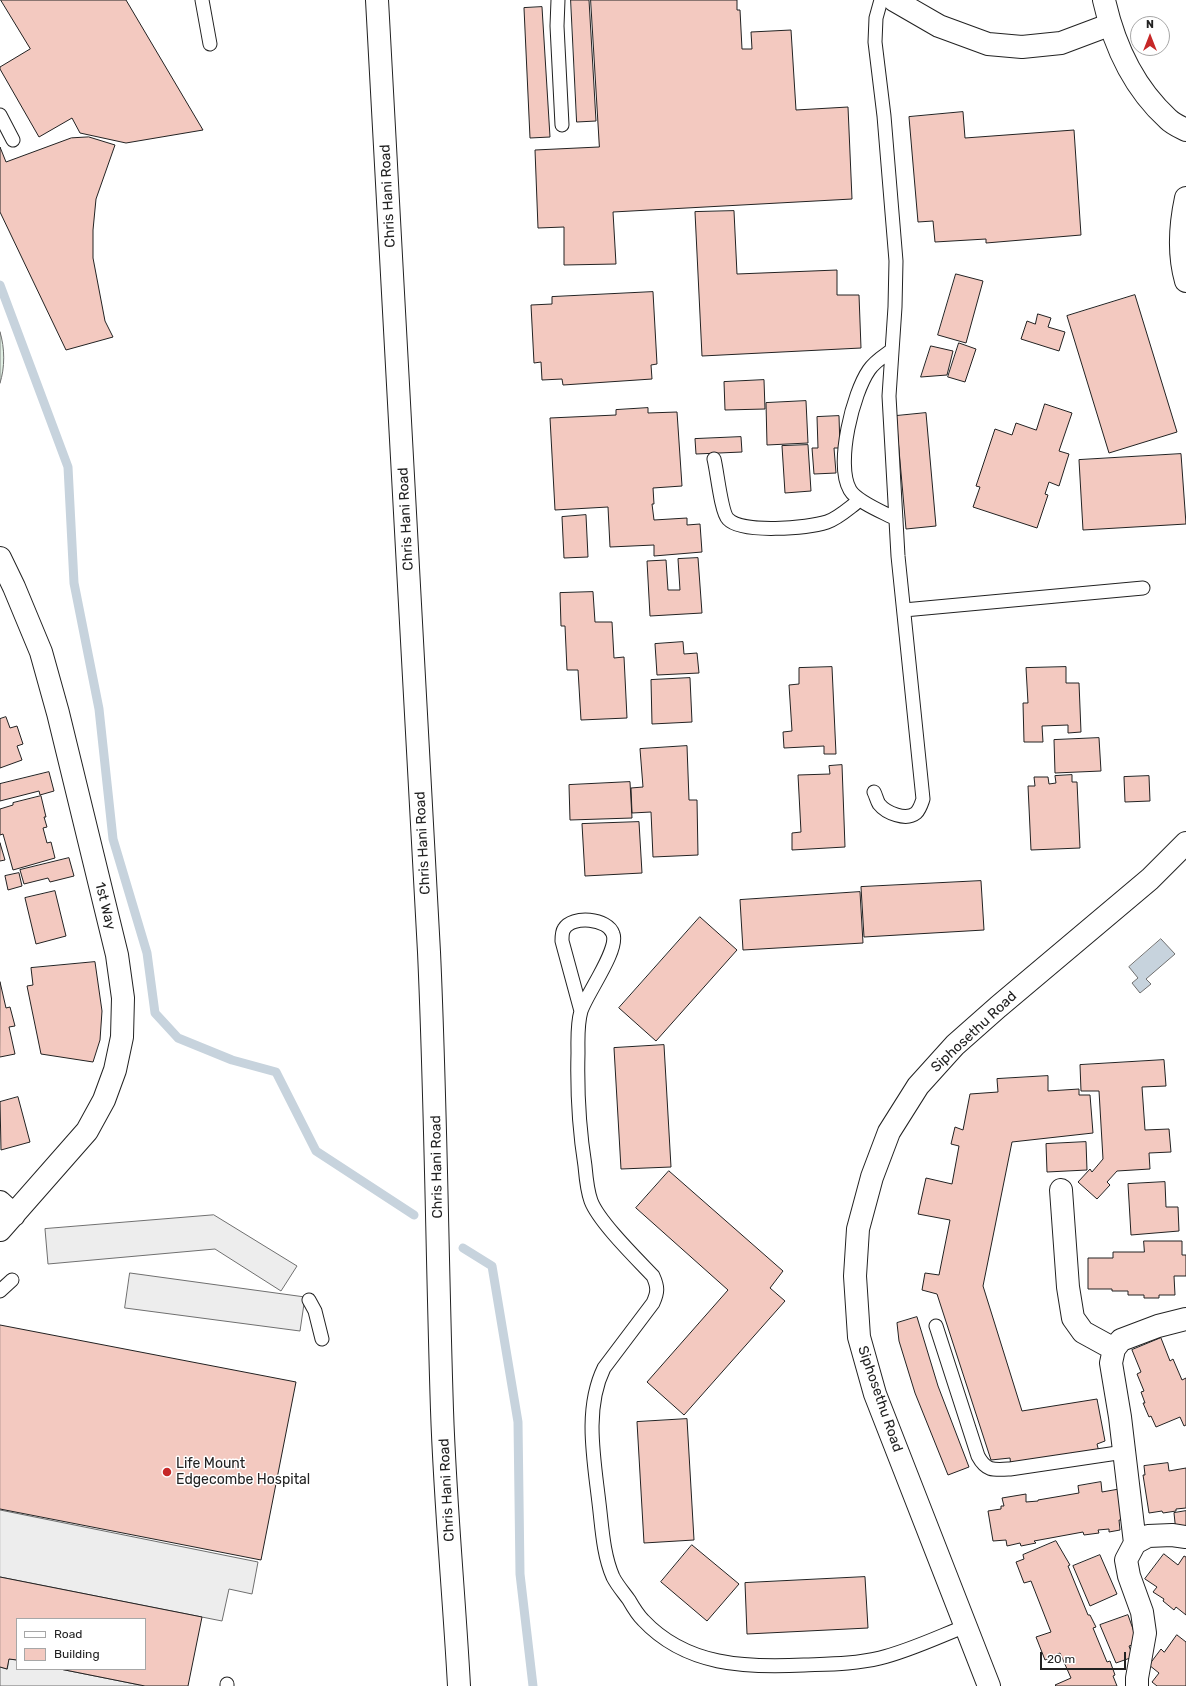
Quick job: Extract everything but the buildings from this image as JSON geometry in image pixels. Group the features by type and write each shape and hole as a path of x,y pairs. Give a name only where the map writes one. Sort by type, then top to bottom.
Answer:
{"street":[{"name":"Chris Hani Road","path":"377,0 430,960 442,1410 459,1686"},
{"path":"894,0 939,26 988,44 1022,47 1061,43 1109,25"},
{"path":"1104,0 1109,25 1130,74 1148,98 1168,120 1186,130"},
{"path":"1186,198 1181,224 1182,267 1186,281"},
{"name":"1st Way","path":"0,558 14,587 41,652 58,713 117,956 123,998 122,1037 115,1070 104,1100 87,1131 5,1216"},
{"name":"Siphosethu Road","path":"989,1686 875,1394 859,1337 855,1276 858,1229 872,1177 889,1132 918,1086 955,1045 1150,879 1186,844"},
{"path":"1061,1190 1068,1287 1073,1318 1083,1332 1114,1349"},
{"path":"1135,1543 1111,1362 1114,1349 1121,1340 1158,1326 1186,1319"},
{"path":"1137,1686 1145,1633 1142,1612 1128,1576 1126,1560 1135,1543 1148,1536 1172,1535 1186,1537"}],"lane":[{"path":"202,0 210,44"},
{"path":"558,0 557,26 562,125"},
{"path":"874,792 879,804 888,811 897,815 907,816 915,814 920,808 923,799 896,519 889,396 896,261 884,116 875,42 876,18 881,0"},
{"path":"0,115 13,140"},
{"path":"892,350 879,359 869,370 856,399 849,422 845,458 845,479 851,491 860,500 896,519"},
{"path":"714,459 724,510 727,518 735,524 751,528 790,527 818,524 828,521 860,500"},
{"path":"904,610 1143,588"},
{"path":"581,1011 562,941 563,930 569,924 578,921 596,921 607,925 614,934 613,947 603,969 587,995 578,1022 577,1086 582,1145 591,1201 599,1216 653,1276 657,1285 657,1293 653,1303 604,1368 595,1391 592,1413 594,1461 604,1545 614,1579 642,1619 660,1636 692,1654 710,1660 742,1665 790,1666 856,1663 882,1658 966,1626"},
{"path":"0,1291 12,1280"},
{"path":"309,1300 315,1311 322,1339"},
{"path":"936,1326 978,1456 983,1466 995,1470 1010,1469 1124,1452"}],"green space":[{"path":"0,332 4,358 0,383"}],"shaded area":[{"path":"1161,939 1175,954 1146,979 1151,984 1140,993 1132,983 1138,978 1129,967"},
{"path":"214,1215 297,1266 281,1291 215,1249 48,1264 45,1229"},
{"path":"130,1273 305,1297 300,1331 125,1308"},
{"path":"0,1510 258,1562 252,1594 229,1589 222,1621 0,1577"},
{"path":"9,1659 16,1660 16,1670 65,1670 145,1686 0,1686 0,1667 7,1669"}],"waterway":[{"path":"0,285 68,467 74,583 99,709 113,839 147,953 155,1013 178,1038 232,1060 276,1072 316,1151 414,1215"},
{"path":"463,1248 492,1266 518,1422 520,1574 533,1686"}],"place":[{"name":"Life Mount Edgecombe Hospital","path":"167,1472"}]}
